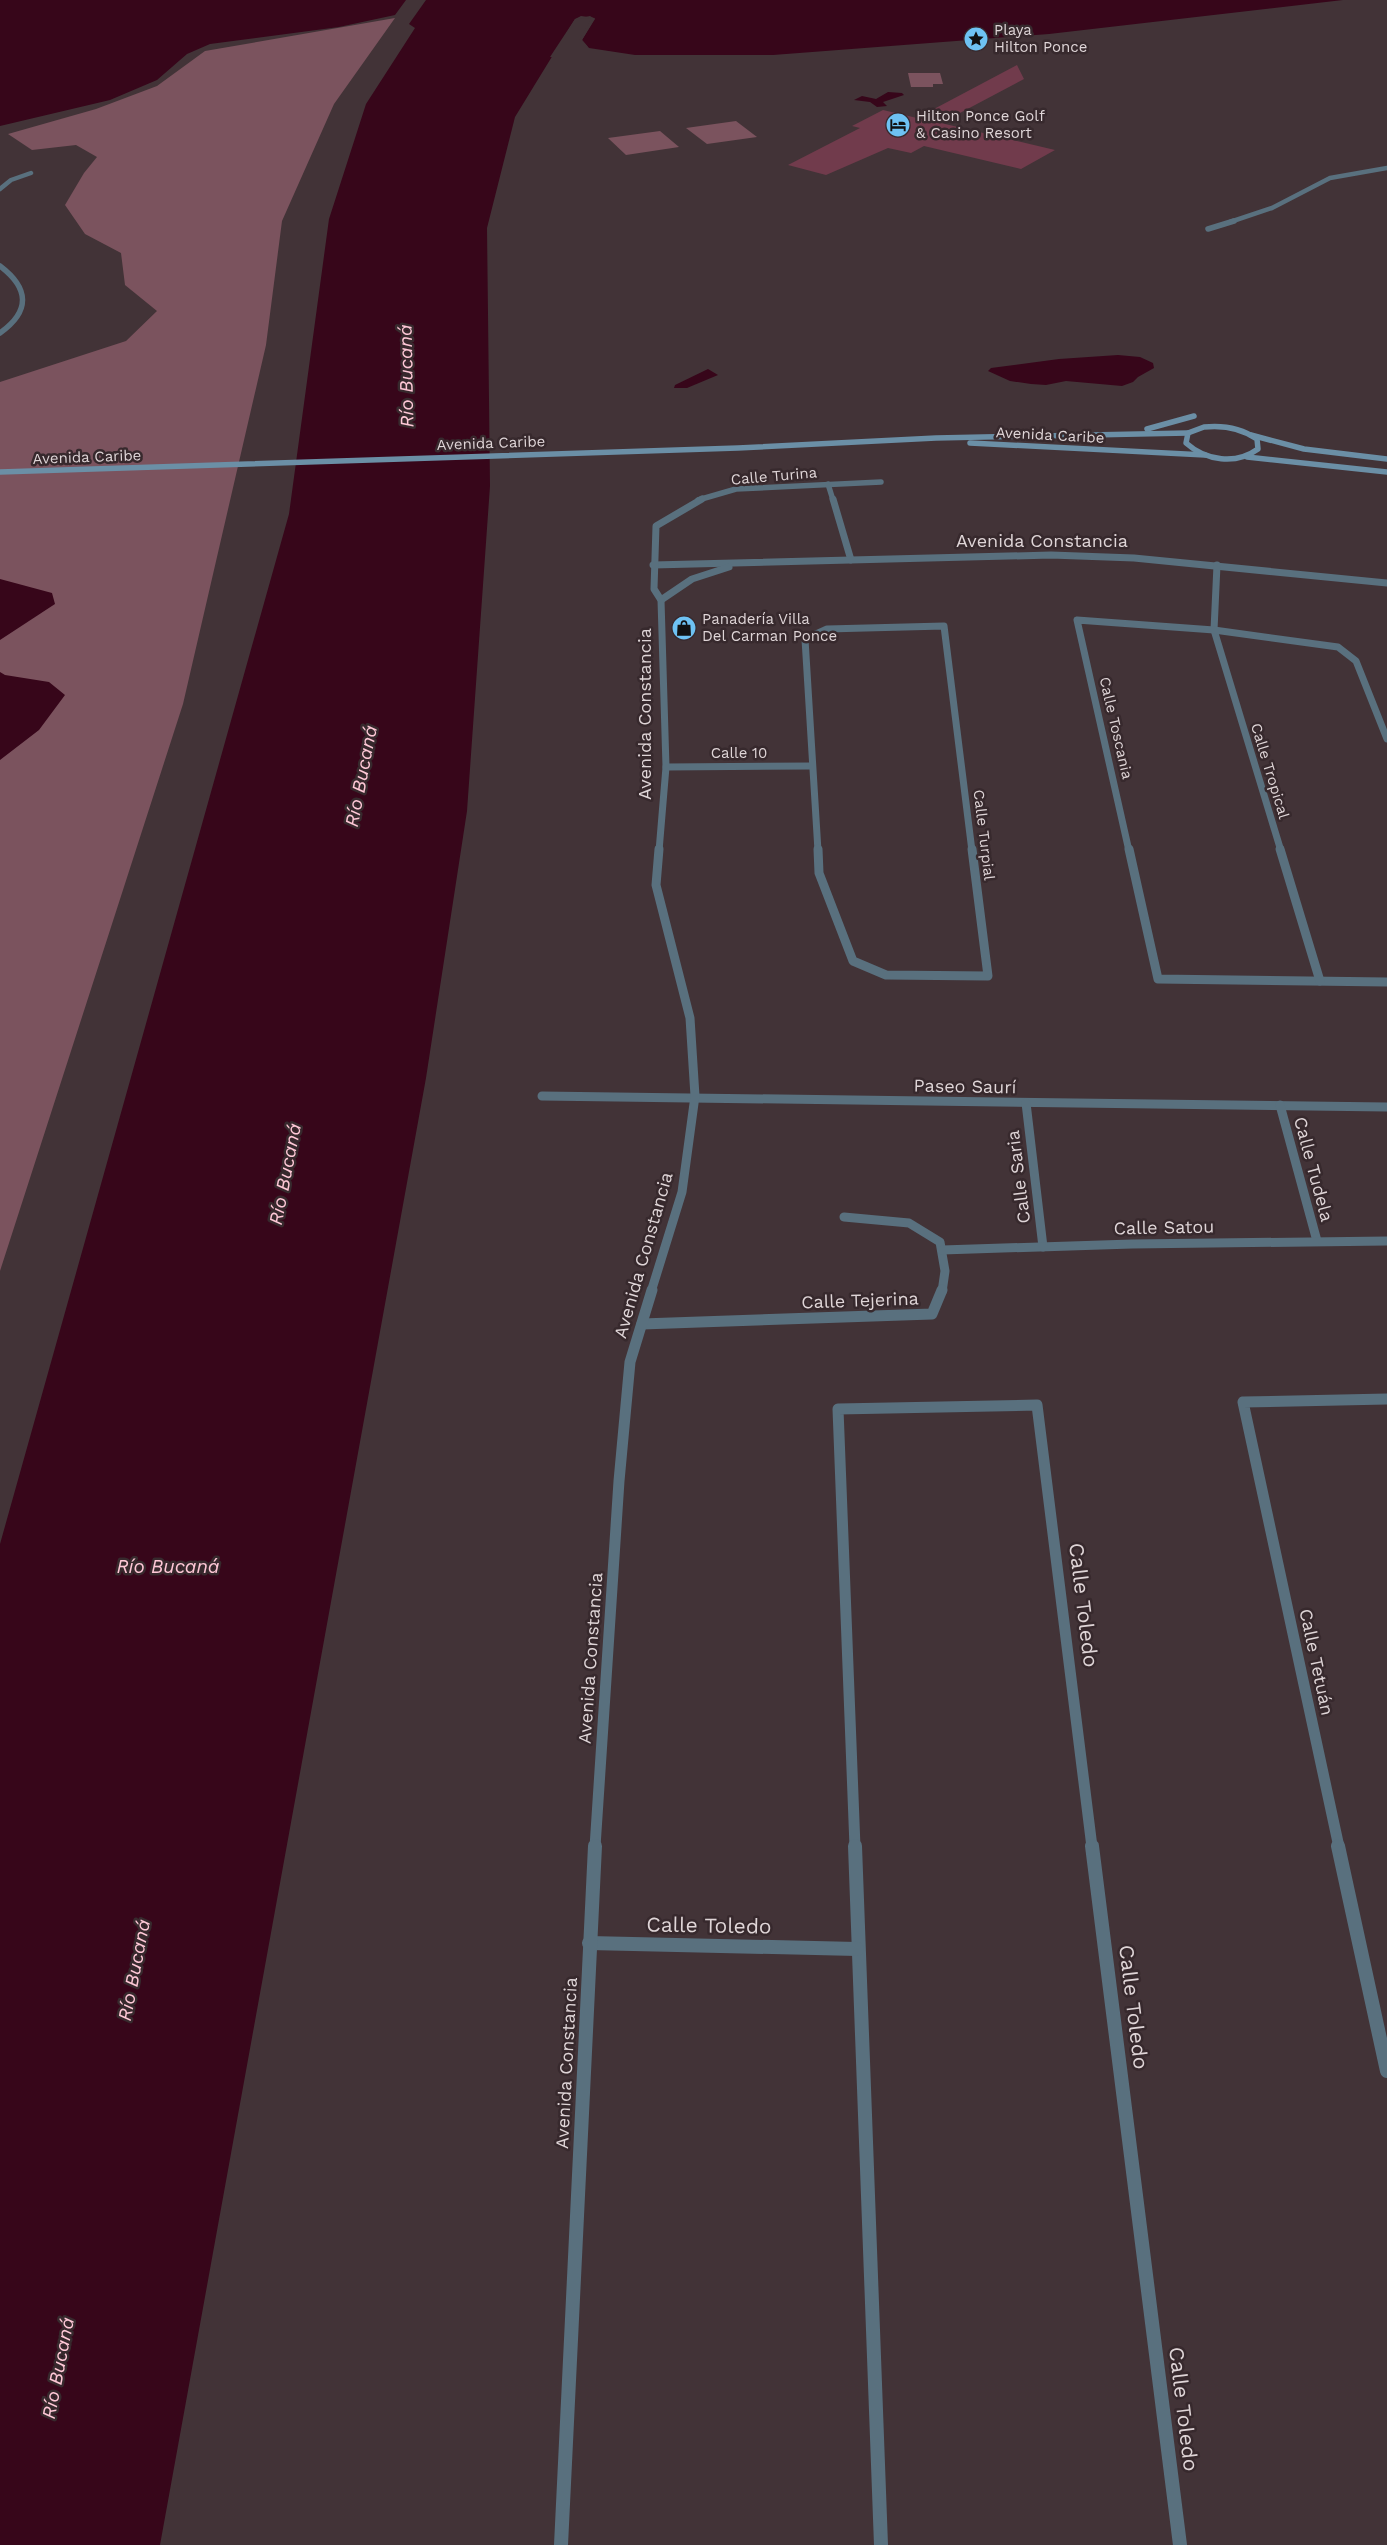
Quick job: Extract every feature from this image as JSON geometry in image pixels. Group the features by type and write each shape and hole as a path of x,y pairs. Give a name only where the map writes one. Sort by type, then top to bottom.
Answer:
{"street":[{"path":"1208,229 1272,208 1330,178 1387,168"},
{"path":"0,189 10,180 31,174"},
{"path":"0,266 15,278 23,295 21,314 14,323 0,333"},
{"path":"1122,433 1157,427 1194,416"},
{"name":"Avenida Caribe","path":"0,472 1122,433 1188,433 1215,426 1238,429 1251,435"},
{"path":"1188,433 1186,443 1205,455"},
{"path":"1246,457 1258,449 1257,439 1251,435"},
{"path":"1251,435 1304,449 1387,460"},
{"name":"Avenida Caribe","path":"894,441 1205,455 1226,459 1246,457"},
{"path":"1246,457 1387,472"},
{"name":"Calle Turina","path":"653,565 656,526 695,501 736,489 882,482"},
{"path":"828,484 851,560"},
{"name":"Avenida Constancia","path":"561,2545 589,1943 619,1482 630,1362 682,1192 695,1096 690,1018 656,884 666,767 661,600 654,589 653,565 1051,555 1134,558 1387,582"},
{"path":"661,600 692,579 740,564"},
{"name":"Calle Tropical","path":"1218,565 1214,630 1320,981"},
{"name":"Calle Toscania","path":"1387,739 1356,660 1338,647 1214,630 1077,620 1158,979 1387,982"},
{"name":"Calle Turpial","path":"944,626 988,976 886,976 853,960 819,873 812,766 806,639 827,629 944,626"},
{"name":"Calle 10","path":"666,767 812,766"},
{"name":"Paseo Saurí","path":"542,1096 695,1096 1026,1104 1387,1107"},
{"name":"Calle Saria","path":"1026,1104 1043,1247"},
{"name":"Calle Tudela","path":"1280,1105 1317,1241"},
{"path":"844,1217 909,1223 940,1242 942,1250"},
{"name":"Calle Satou","path":"942,1250 1387,1241"},
{"name":"Calle Tejerina","path":"642,1324 932,1314 944,1292 946,1268 942,1250"},
{"name":"Calle Tetuán","path":"1387,1399 1243,1402 1387,2071"},
{"name":"Calle Toledo","path":"881,2545 838,1409 1037,1406 1180,2545"},
{"name":"Calle Toledo","path":"589,1943 857,1949"}],"shaded area":[{"path":"395,18 334,104 282,221 266,345 183,704 0,1271 0,382 126,341 157,311 125,285 121,253 85,234 65,205 84,173 97,157 76,145 32,150 8,134 96,109 157,86 205,51"},
{"path":"908,73 940,73 943,84 933,84 933,87 911,87"},
{"path":"736,121 757,137 707,144 686,128"},
{"path":"660,131 679,147 626,155 608,138"}],"water":[{"path":"0,0 406,0 395,15 339,27 210,44 187,54 157,80 110,100 0,126"},
{"name":"Río Bucaná","path":"426,0 1343,0 1049,34 773,55 635,55 589,48 582,40 595,19 590,16 575,19 515,117 487,228 490,486 467,811 426,1078 160,2545 0,2545 0,1544 289,514 329,219 366,104 415,28 409,24"},
{"path":"888,92 902,93 904,95 883,102 887,106 877,107 870,102 854,100 862,96 876,99"},
{"path":"1118,355 1140,357 1153,363 1154,368 1133,382 1122,386 1066,381 1046,385 1031,384 1010,381 988,371 991,368 1059,359"},
{"path":"708,369 718,375 687,388 674,388 675,385"},
{"path":"0,579 52,593 55,604 0,640"},
{"path":"0,672 5,675 49,682 65,695 39,730 0,760"}],"pier":[{"path":"581,16 595,18 582,40 589,48 579,40 591,19 581,18 553,57 550,57 575,19"}],"building":[{"name":"Hilton Ponce Golf & Casino Resort","path":"1017,65 1024,79 941,123 1055,150 1021,169 924,146 911,153 888,148 826,175 788,165 860,128 852,126 883,110 917,118"}],"place":[{"name":"Playa Hilton Ponce","path":"976,39"},
{"name":"Hilton Ponce Golf & Casino Resort","path":"898,125"},
{"name":"Panadería Villa Del Carman Ponce","path":"684,628"}]}
